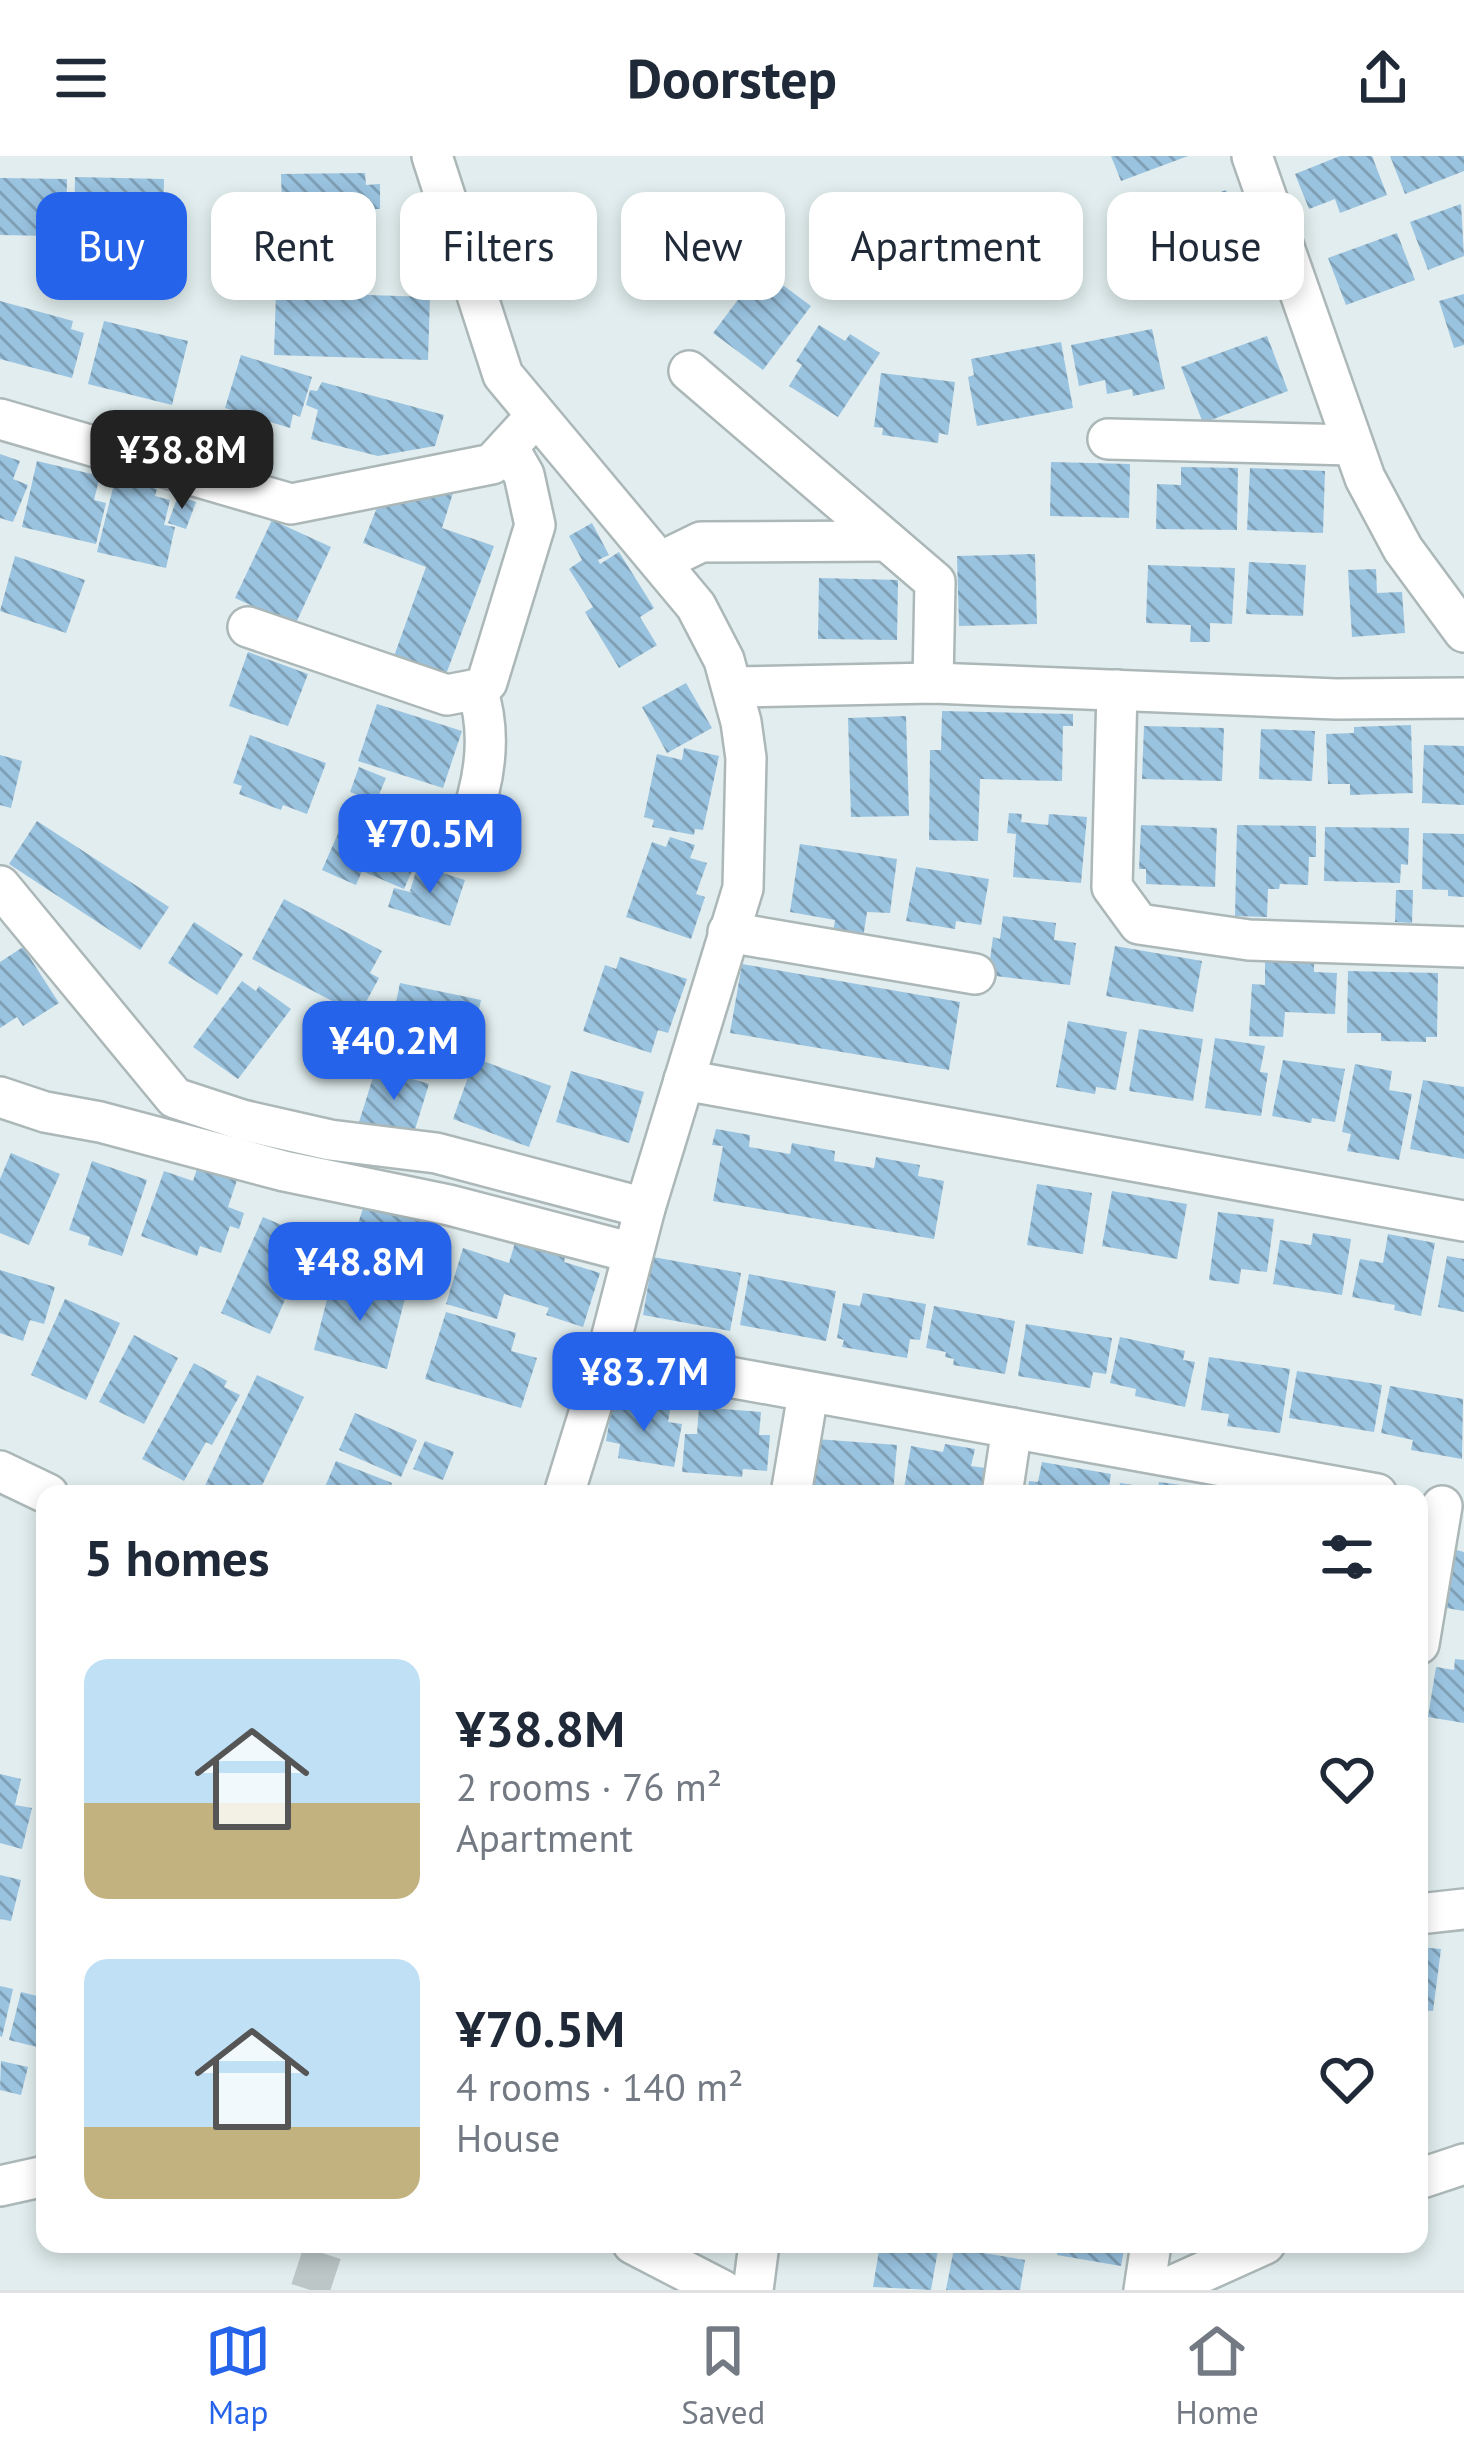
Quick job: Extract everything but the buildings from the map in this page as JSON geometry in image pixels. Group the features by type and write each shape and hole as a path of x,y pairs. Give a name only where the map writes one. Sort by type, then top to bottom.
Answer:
{"street":[{"path":"432,156 503,375 695,606 714,637 733,687 746,758 742,888 567,1485"},
{"path":"1252,156 1365,478 1392,530 1464,632"},
{"path":"689,371 935,582 933,683"},
{"path":"0,419 291,504 492,464 536,416"},
{"path":"1108,440 1353,445"},
{"path":"248,627 447,695 477,689 487,682 535,525 524,475 508,447"},
{"path":"660,562 700,542 887,541"},
{"path":"733,687 933,683 1336,699 1464,698"},
{"path":"466,829 486,765 477,689"},
{"path":"1117,690 1112,887 1139,924 1249,940 1464,947"},
{"path":"0,886 175,1097 242,1120 330,1140 436,1153 645,1208"},
{"path":"728,932 975,974"},
{"path":"684,1080 1464,1221"},
{"path":"0,1097 284,1171 449,1204 633,1253"},
{"path":"607,1355 1012,1428 1228,1481 1274,1485"},
{"path":"793,1485 808,1394"},
{"path":"1003,1485 1012,1428"},
{"path":"0,1471 36,1488"},
{"path":"1428,1589 1442,1506"},
{"path":"1428,1913 1464,1909"},
{"path":"1428,2176 1464,2164"},
{"path":"0,2186 36,2178"},
{"path":"650,2253 722,2290"},
{"path":"753,2290 758,2253"},
{"path":"1144,2290 1150,2253"},
{"path":"1163,2290 1245,2253"}],"tunnel":[{"path":"310,2290 322,2253"}]}
